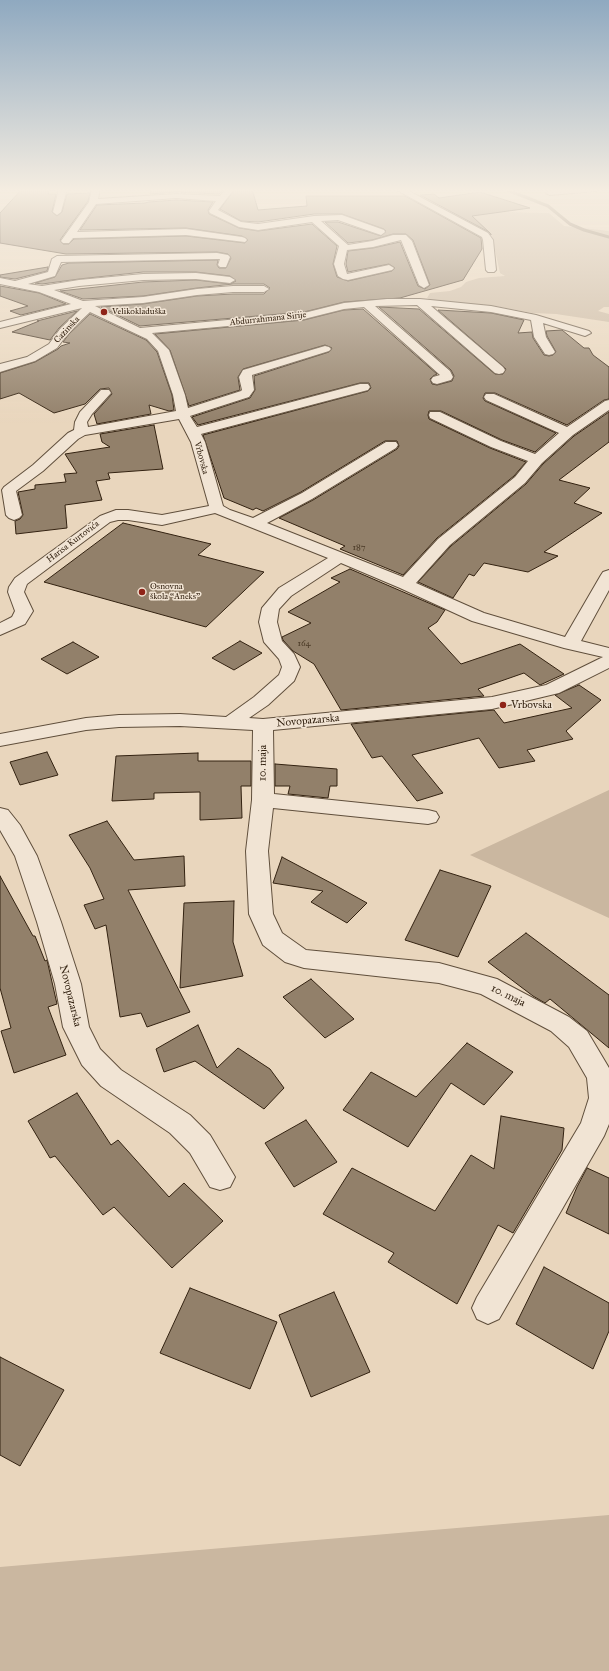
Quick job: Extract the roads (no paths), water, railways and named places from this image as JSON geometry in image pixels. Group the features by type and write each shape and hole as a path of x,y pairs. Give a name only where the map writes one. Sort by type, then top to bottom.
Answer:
{"street":[{"path":"7,283 52,274 54,267"},
{"path":"341,267 343,276 348,277 389,268"},
{"path":"417,267 424,285"},
{"name":"Vrbovska","path":"40,289 105,280 165,275 196,276 232,280"},
{"name":"Vrbovska","path":"7,283 40,289 86,306 139,331 151,338 163,350 179,395 183,414 198,442 207,482 217,508"},
{"name":"Vrbovska","path":"0,326 86,306 197,292 233,289 264,289"},
{"path":"420,302 499,370"},
{"name":"Abdurrahmana Sirije","path":"139,331 304,316 344,306 420,302 491,309 536,318 585,334"},
{"path":"366,304 446,374 446,377 437,380"},
{"name":"Cazinska","path":"3,373 15,374 31,359 53,346 86,306"},
{"path":"536,318 540,337 549,352"},
{"path":"14,515 4,488 81,432 183,414 245,394 248,390 245,377 247,373 325,349"},
{"path":"194,432 364,387"},
{"path":"81,432 81,422 86,412 105,393"},
{"path":"490,397 568,432"},
{"path":"406,584 444,542 520,480 537,460 568,432 609,404"},
{"path":"435,415 496,444 537,460"},
{"path":"253,524 307,496 391,445"},
{"path":"217,508 225,513 406,584 478,617 570,644 609,653"},
{"name":"Harisa Kurtovića","path":"0,630 19,620 24,611 16,592 21,581 105,519 116,515 128,515 162,520 217,508"},
{"path":"230,723 261,701 286,677 291,667 288,658 273,642 268,622 271,608 285,592 340,557"},
{"path":"570,644 609,575"},
{"name":"Novopazarska","path":"0,740 86,724 119,721 180,720 262,725 492,703 552,689 609,661"},
{"name":"10. maja","path":"262,725 263,800 257,851 261,914 272,939 294,955 304,959 439,973 488,986 522,1003 566,1029 578,1039 600,1076 603,1098 594,1127 488,1308"},
{"path":"263,800 428,817"},
{"name":"Novopazarska","path":"0,815 12,830 26,856 49,922 68,984 76,1027 91,1057 111,1078 180,1124 200,1144 220,1177"}],"place":[{"name":"Velikokladuška","path":"104,312"},
{"name":"Osnovna škola “Aneks”","path":"142,592"},
{"name":"Vrbovska","path":"503,705"}]}
